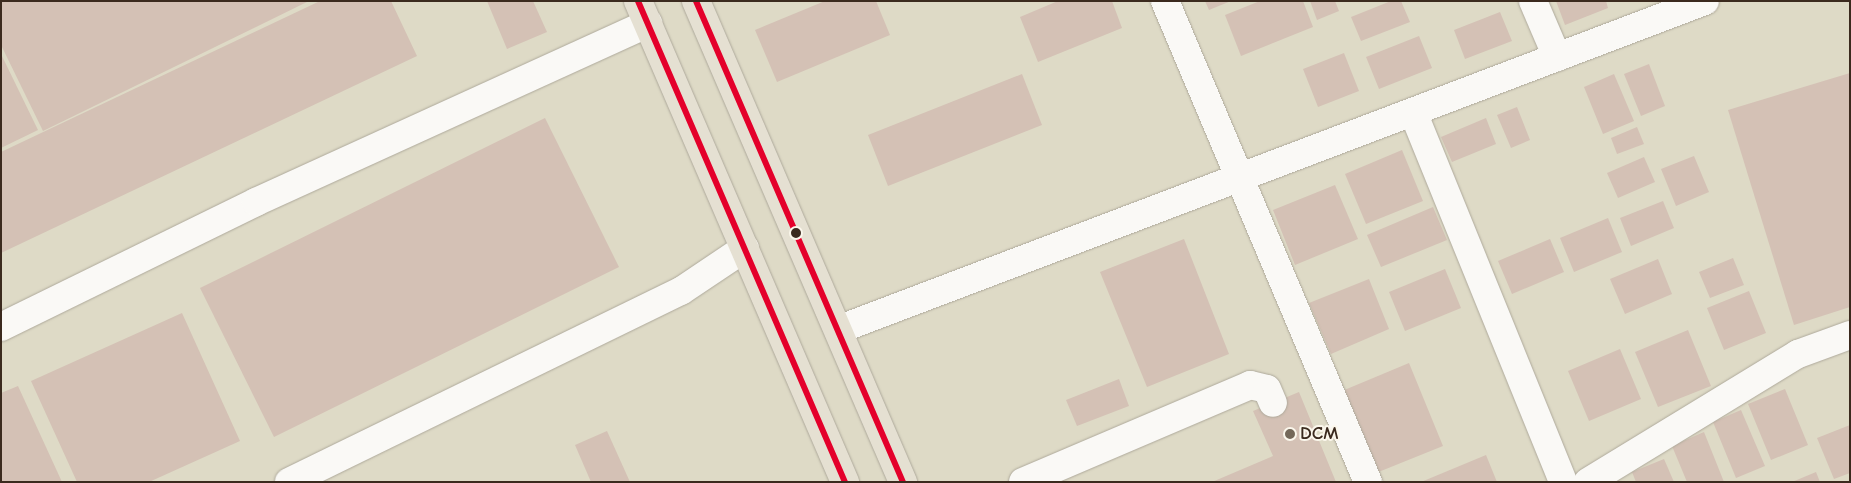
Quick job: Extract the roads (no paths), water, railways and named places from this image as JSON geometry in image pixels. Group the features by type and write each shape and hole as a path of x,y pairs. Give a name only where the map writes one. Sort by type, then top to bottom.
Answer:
{"main road":[{"path":"696,1 840,328 903,482"},
{"path":"643,12 845,482"}],"street":[{"path":"1164,1 1368,482"},
{"path":"1533,1 1557,57"},
{"path":"840,328 1705,1"},
{"path":"1,327 643,12"},
{"path":"1413,112 1563,482"},
{"path":"288,482 681,291 745,248"},
{"path":"1588,482 1798,354 1850,335"},
{"path":"1031,478 1250,384 1267,388 1273,403"}],"place":[{"name":"DCM","path":"1290,434"}]}
